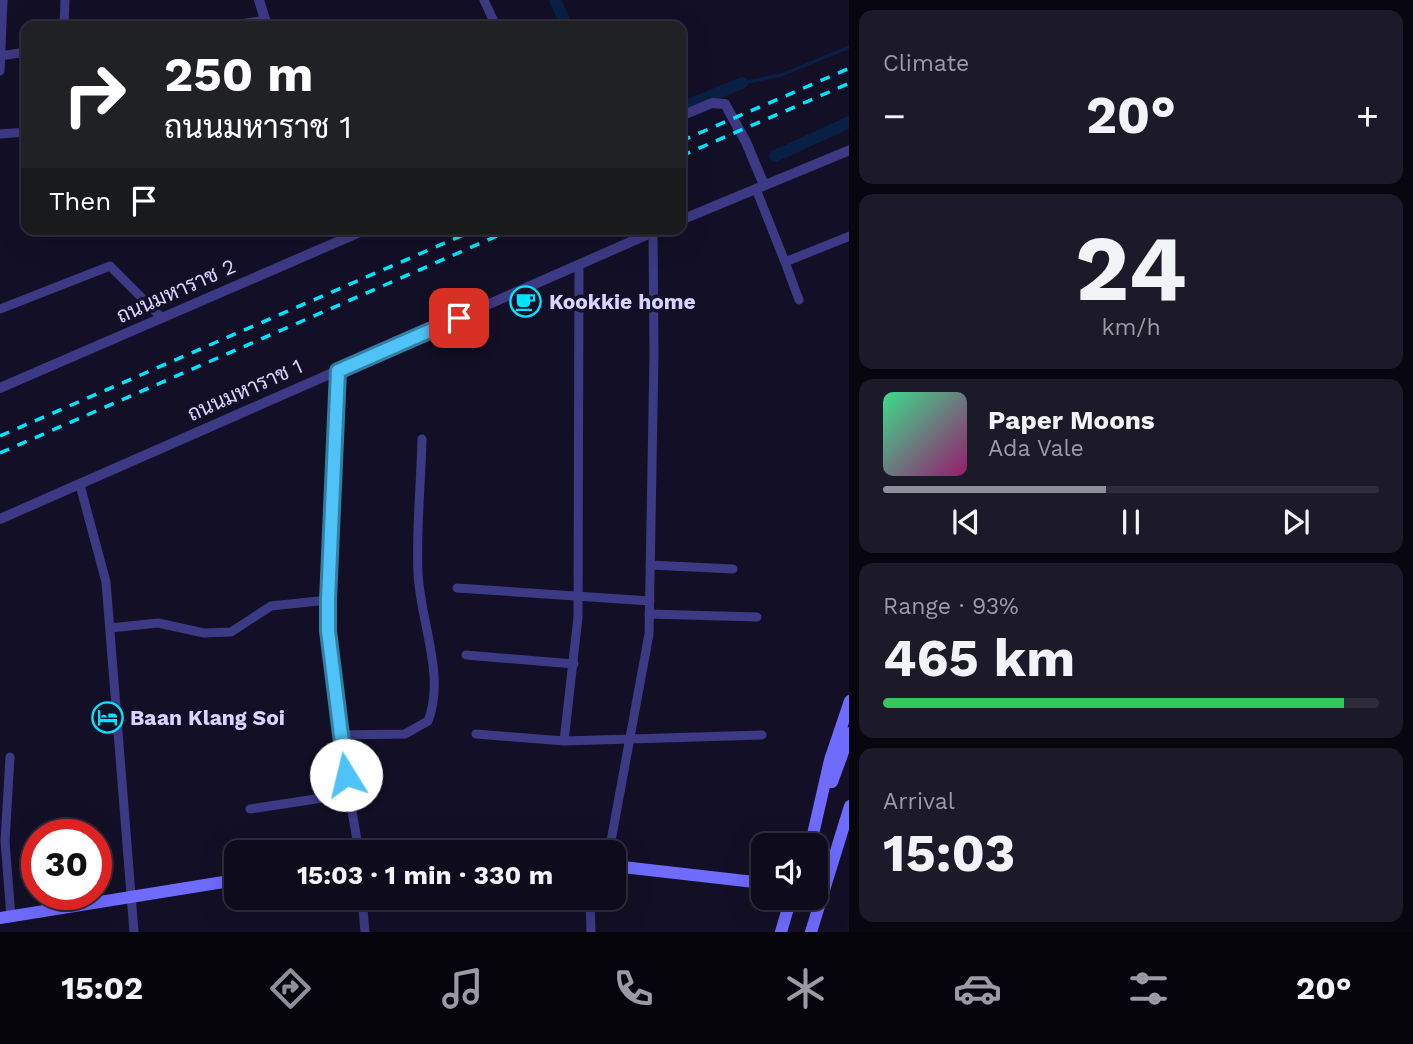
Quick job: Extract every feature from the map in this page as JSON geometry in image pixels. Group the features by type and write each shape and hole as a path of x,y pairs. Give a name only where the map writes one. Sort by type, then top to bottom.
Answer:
{"main road":[{"path":"813,833 830,760 849,701"},
{"path":"815,833 849,733"},
{"path":"811,932 849,806"},
{"path":"811,932 849,820"},
{"path":"626,867 751,882"},
{"path":"5,918 224,882"},
{"path":"781,932 787,910"}],"street":[{"path":"0,71 3,0"},
{"path":"64,21 65,0"},
{"path":"260,0 265,21"},
{"path":"484,0 494,21"},
{"path":"0,56 21,53"},
{"path":"686,114 712,103 725,104 746,142 799,300"},
{"path":"0,134 21,132"},
{"path":"686,218 849,150"},
{"path":"332,235 335,242"},
{"name":"ถนนมหาราช 2","path":"0,388 352,235"},
{"name":"ถนนมหาราช 1","path":"0,519 648,235"},
{"path":"611,840 649,634 657,235"},
{"path":"785,262 849,236"},
{"path":"564,741 579,596 579,265"},
{"path":"1,306 110,266 162,318"},
{"path":"338,371 328,600 340,736 357,840"},
{"path":"340,736 405,734 428,721 433,709 433,673 418,575 422,439"},
{"path":"80,485 106,582 134,932"},
{"path":"650,565 733,569"},
{"path":"457,588 650,601"},
{"path":"110,628 158,623 204,634 231,632 271,606 328,600"},
{"path":"649,614 757,617"},
{"path":"466,655 574,664"},
{"path":"476,734 564,741 762,735"},
{"path":"5,918 5,841 10,757"},
{"path":"250,810 349,794"},
{"path":"363,910 365,932"},
{"path":"590,910 591,932"}],"waterway":[{"path":"555,0 565,21"},
{"path":"742,83 781,75 849,47"},
{"path":"686,106 742,83"},
{"path":"775,156 849,122"}],"railway":[{"path":"686,139 849,68"},
{"path":"686,154 849,83"},
{"path":"0,436 463,235"},
{"path":"0,453 499,235"}],"place":[{"name":"Kookkie home","path":"526,302"},
{"name":"Baan Klang Soi","path":"107,718"}],"route":[{"path":"346,775 328,631 338,371 459,318"}]}
